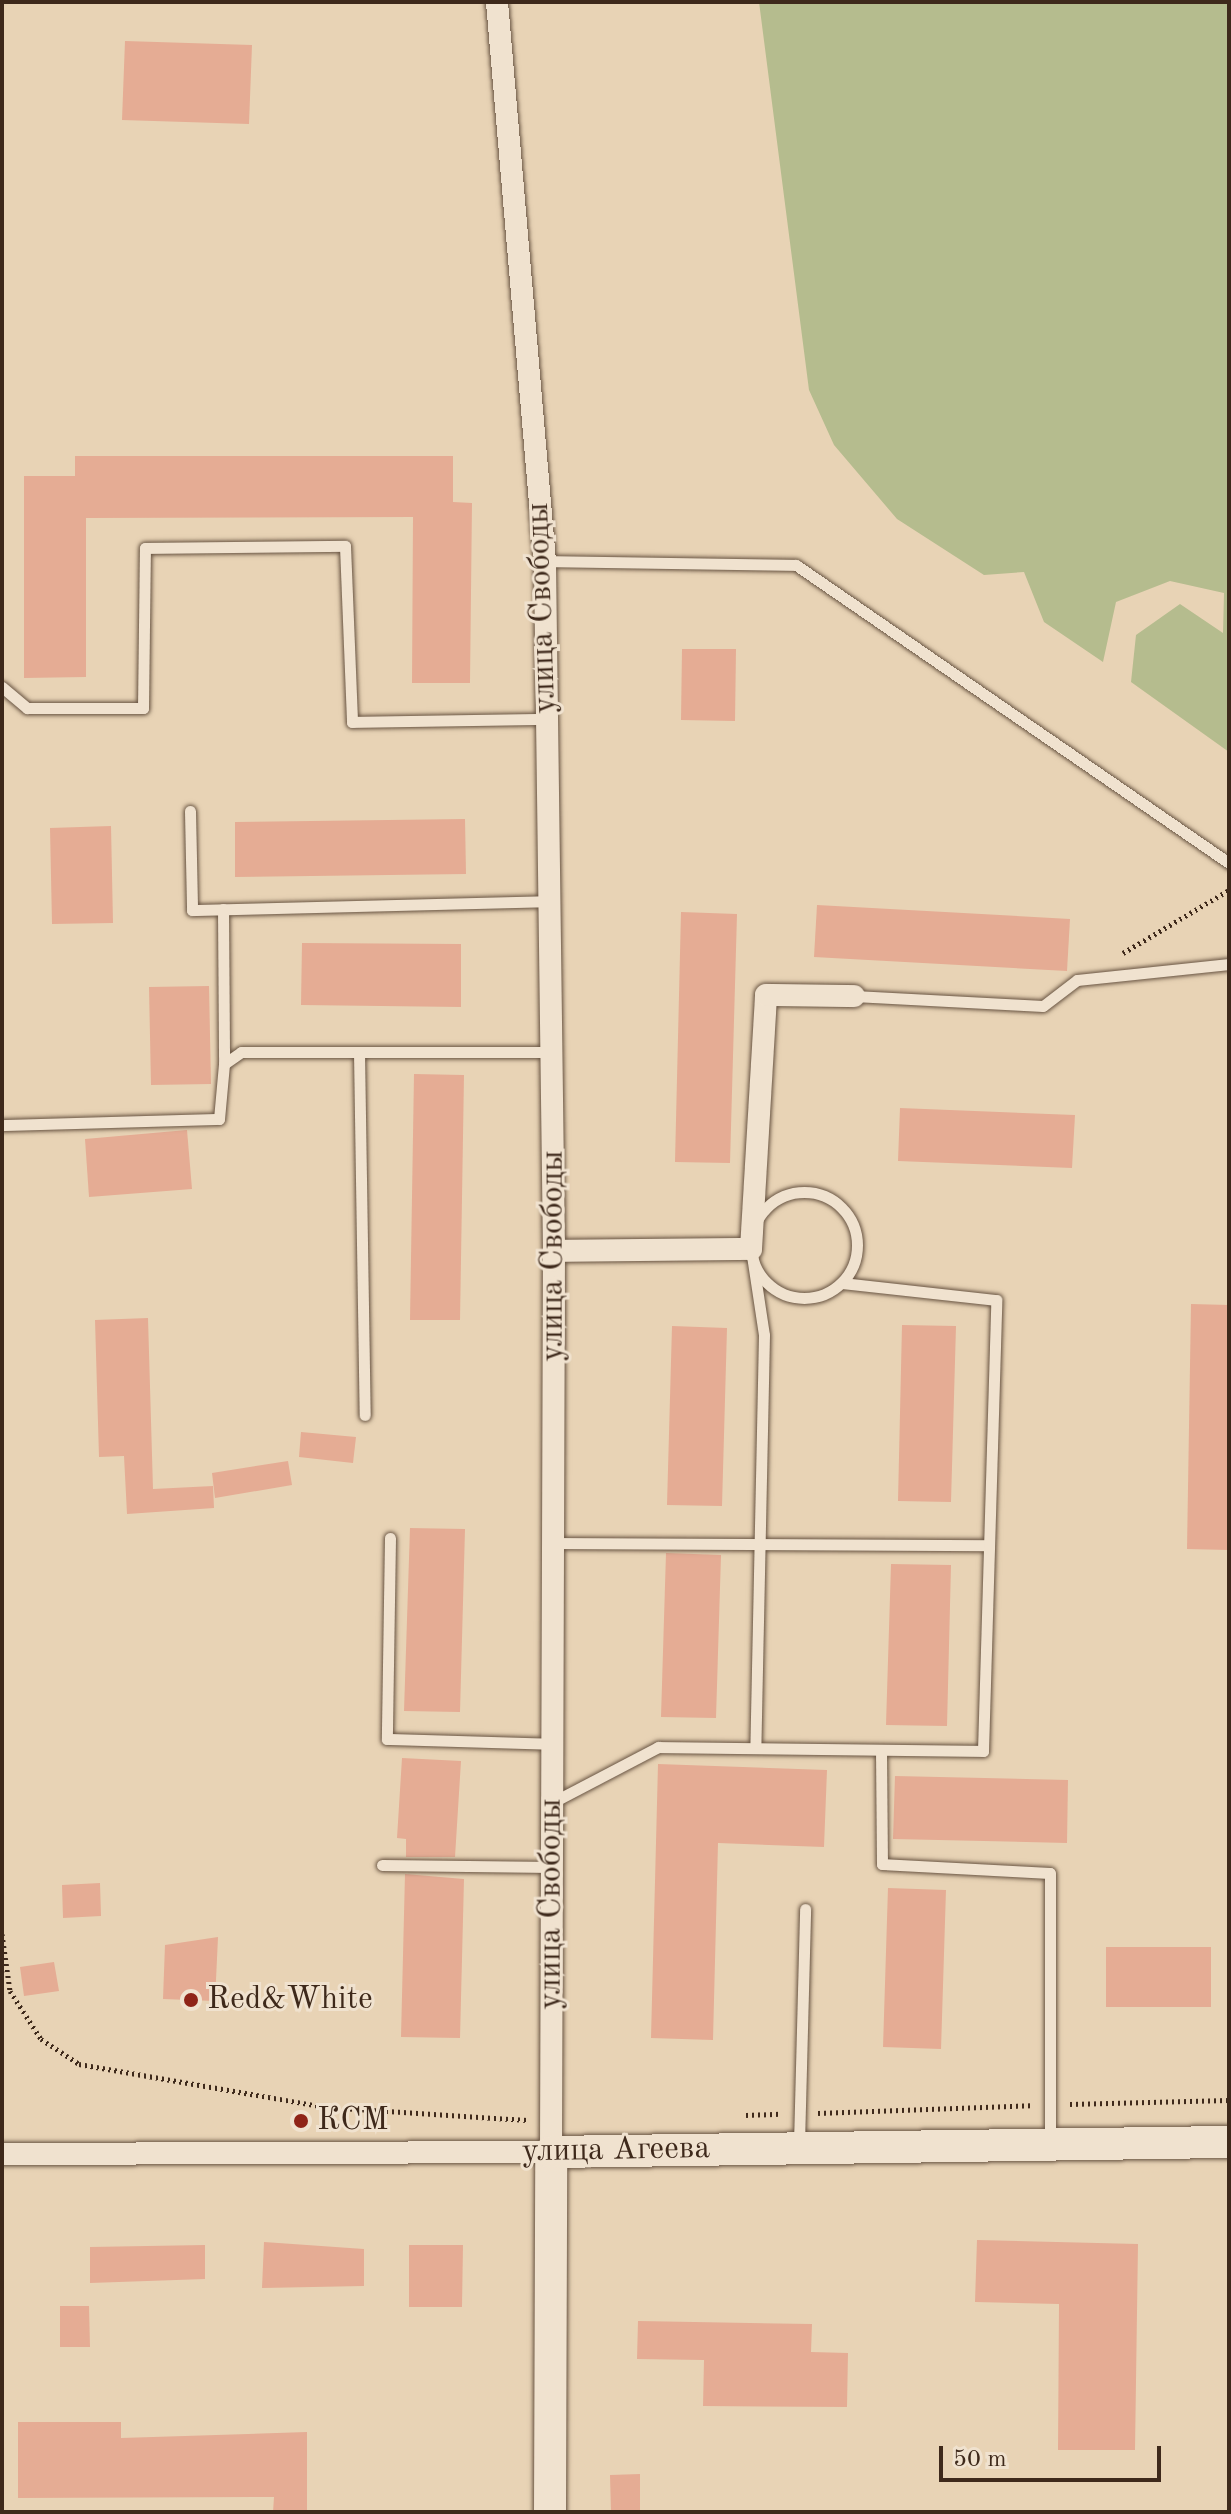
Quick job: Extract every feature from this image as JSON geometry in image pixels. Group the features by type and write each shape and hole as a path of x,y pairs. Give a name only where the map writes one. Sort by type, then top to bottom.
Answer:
{"street":[{"name":"улица Свободы","path":"497,2 545,561 554,1251 550,2512"},
{"path":"554,1251 751,1249 766,995 854,996"},
{"name":"улица Агеева","path":"2,2154 551,2152 1229,2142"}],"lane":[{"path":"2,687 27,708 143,708 145,548 345,546 352,722 547,719"},
{"path":"545,561 796,565 1229,863"},
{"path":"190,811 192,910 550,901"},
{"path":"2,1125 219,1119 224,1064 223,909"},
{"path":"854,996 1043,1006 1077,980 1229,964"},
{"path":"224,1064 241,1052 552,1052"},
{"path":"359,1052 365,1415"},
{"path":"755,1748 764,1335 751,1249 753,1231 772,1202 806,1192 823,1195 839,1204 857,1234 858,1252 843,1283"},
{"path":"553,1802 658,1747 983,1751 996,1300 843,1283 794,1298 764,1281 751,1249"},
{"path":"390,1538 387,1739 553,1744"},
{"path":"554,1543 989,1545"},
{"path":"881,1750 882,1864 1050,1873 1050,2145"},
{"path":"382,1865 553,1867"},
{"path":"799,2149 805,1909"}],"path":[{"path":"1077,980 1229,890"}],"green space":[{"path":"759,2 1229,2 1229,752 1131,682 1136,635 1180,604 1223,633 1224,593 1170,581 1116,602 1103,662 1044,622 1024,572 984,575 897,519 834,445 809,390"}],"building":[{"path":"125,41 252,45 249,124 122,120"},
{"path":"75,456 453,456 453,502 472,503 470,683 412,683 413,517 86,518 86,677 24,678 24,476 75,476"},
{"path":"682,649 736,649 735,721 681,720"},
{"path":"465,819 466,874 235,877 235,822"},
{"path":"111,826 113,923 52,924 50,828"},
{"path":"817,905 1070,919 1067,971 814,957"},
{"path":"681,912 737,914 730,1163 675,1162"},
{"path":"302,943 461,944 461,1007 301,1005"},
{"path":"209,986 211,1084 151,1085 149,987"},
{"path":"414,1074 464,1075 460,1320 410,1320"},
{"path":"900,1108 1075,1115 1072,1168 898,1161"},
{"path":"187,1130 192,1189 89,1197 85,1139"},
{"path":"1191,1304 1229,1305 1229,1550 1187,1549"},
{"path":"148,1318 153,1489 213,1486 214,1508 127,1514 124,1456 99,1457 95,1320"},
{"path":"902,1325 956,1326 951,1502 898,1501"},
{"path":"672,1326 727,1328 722,1506 667,1505"},
{"path":"301,1432 356,1437 353,1463 299,1457"},
{"path":"288,1461 292,1485 215,1498 212,1473"},
{"path":"410,1528 465,1529 460,1712 404,1711"},
{"path":"666,1553 721,1555 716,1718 661,1717"},
{"path":"891,1564 951,1565 947,1726 886,1725"},
{"path":"402,1758 461,1761 455,1857 406,1857 406,1839 397,1838"},
{"path":"658,1764 827,1770 824,1847 718,1843 713,2040 651,2038"},
{"path":"895,1776 1068,1780 1067,1843 893,1839"},
{"path":"405,1874 464,1879 460,2038 401,2037"},
{"path":"100,1883 101,1916 63,1918 62,1885"},
{"path":"888,1888 946,1890 941,2049 883,2047"},
{"path":"218,1937 215,2001 163,1999 165,1945"},
{"path":"1106,1947 1211,1947 1211,2007 1106,2007"},
{"path":"54,1962 59,1991 24,1996 20,1967"},
{"path":"977,2240 1138,2244 1135,2450 1058,2450 1059,2304 975,2302"},
{"path":"264,2242 364,2249 364,2286 262,2288"},
{"path":"205,2245 205,2279 90,2283 90,2247"},
{"path":"409,2245 463,2245 462,2307 409,2307"},
{"path":"60,2306 89,2306 90,2347 60,2347"},
{"path":"638,2321 812,2324 811,2352 848,2353 847,2407 703,2406 704,2360 637,2359"},
{"path":"18,2422 121,2422 121,2438 307,2432 307,2512 273,2512 274,2497 18,2498"},
{"path":"640,2474 640,2512 611,2512 610,2475"}],"place":[{"name":"Red&White","path":"191,2000"},
{"name":"КСМ","path":"301,2121"}]}
